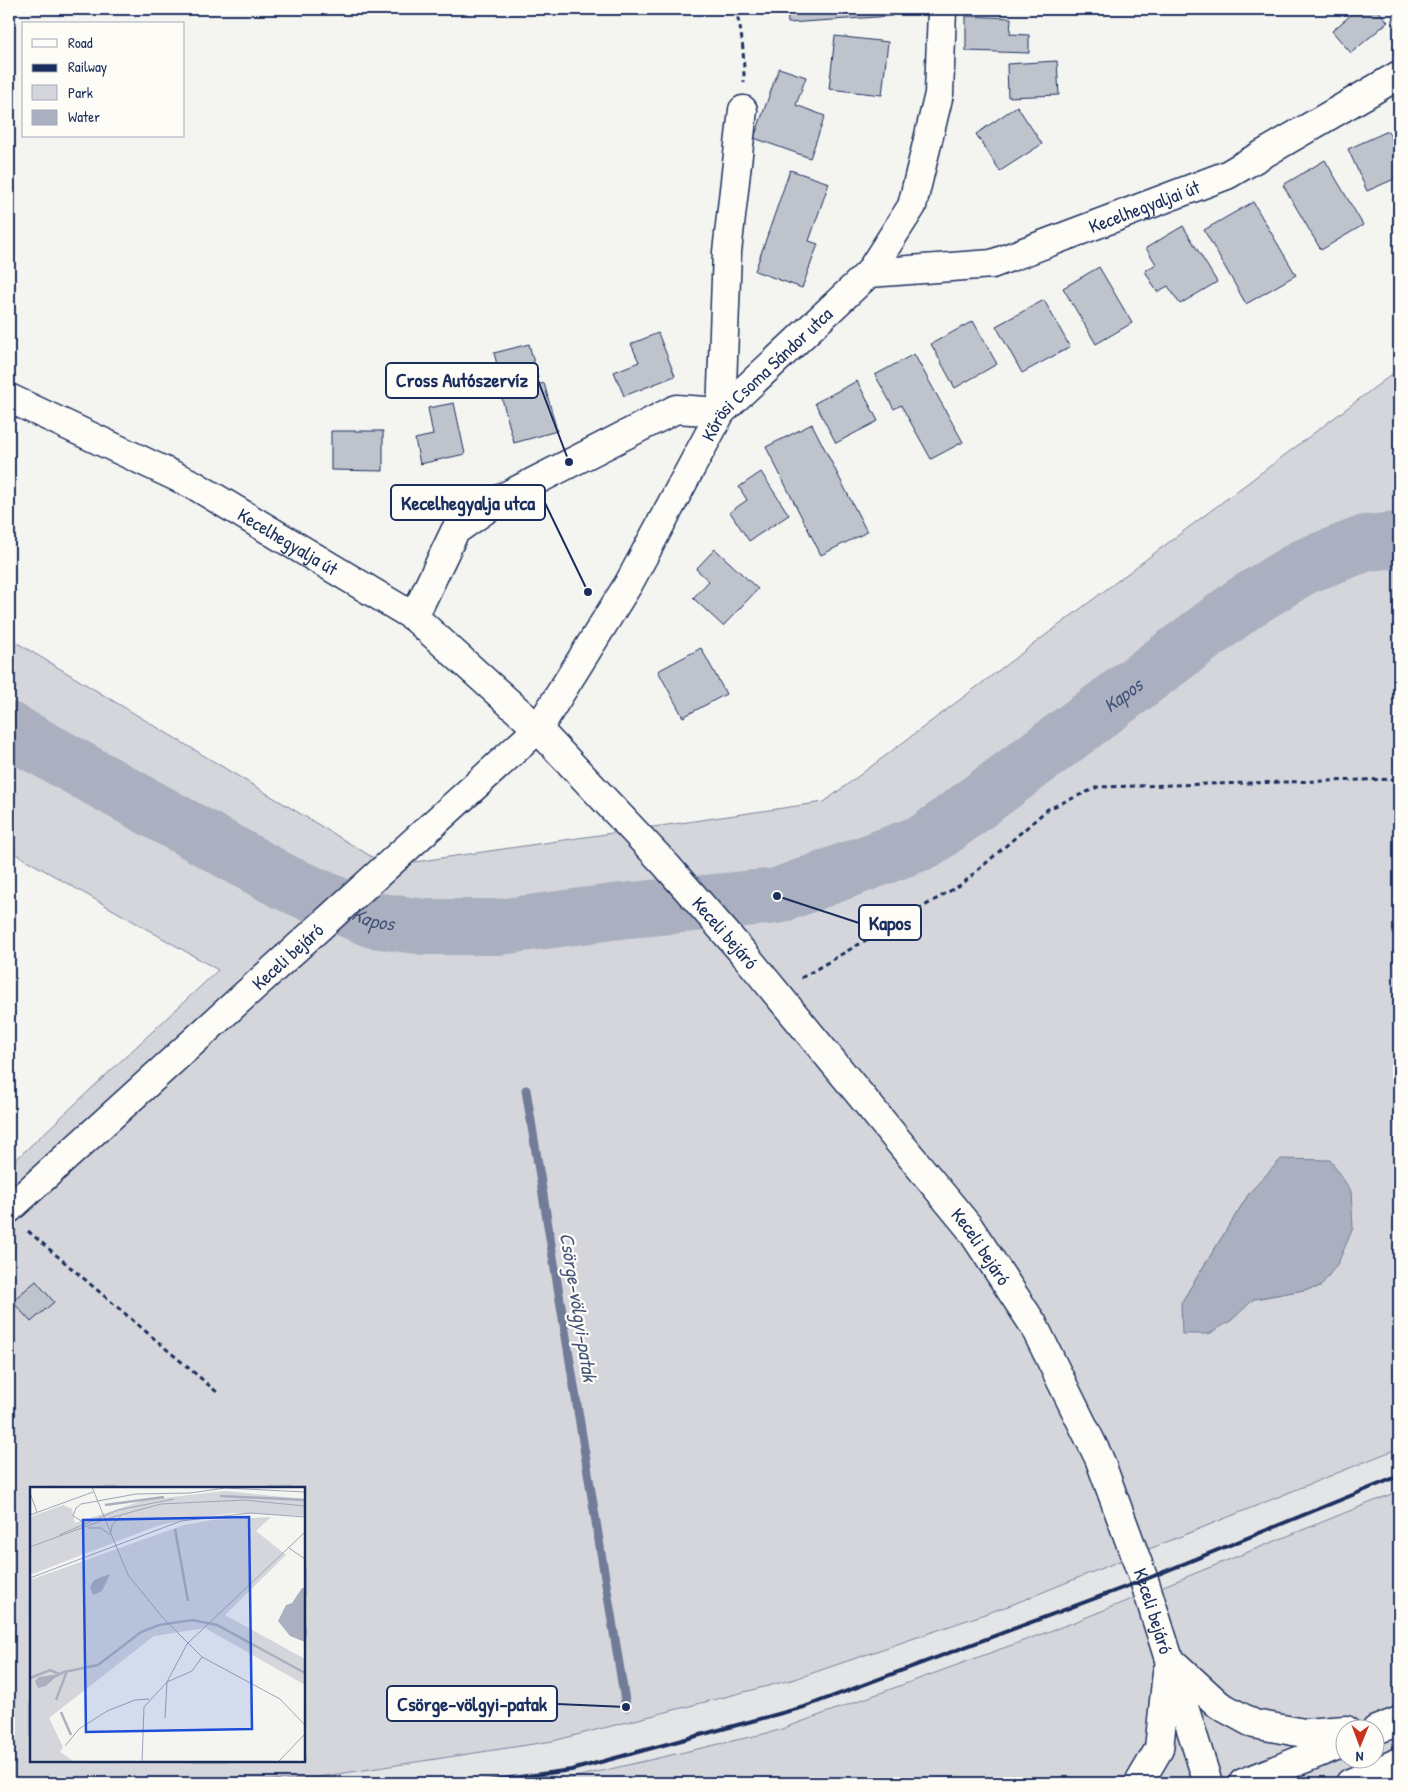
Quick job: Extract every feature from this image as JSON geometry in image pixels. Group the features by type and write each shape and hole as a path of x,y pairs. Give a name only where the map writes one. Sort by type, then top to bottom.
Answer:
{"street":[{"name":"Kőrösi Csoma Sándor utca","path":"538,729 629,583 721,412 868,273 912,206 939,94 942,9"},
{"name":"Kecelhegyaljai út","path":"868,273 992,264 1227,175 1399,75"},
{"path":"414,617 455,530 502,498 676,409 721,412 727,252 743,110"},
{"name":"Kecelhegyalja út","path":"9,398 194,485 414,617 538,729"},
{"name":"Keceli bejáró","path":"16,1218 375,875 538,729 666,865 745,955 969,1227 1033,1324 1099,1458 1144,1580 1208,1783"},
{"path":"1168,1658 1219,1705 1254,1724 1304,1733 1336,1731"},
{"path":"1139,1783 1159,1749 1168,1658"},
{"path":"1243,1783 1336,1746"},
{"path":"1350,1783 1392,1768"}],"path":[{"path":"735,9 738,18 744,64 743,110"},
{"path":"776,993 962,884 1048,809 1098,787 1399,779"},
{"path":"16,1218 218,1393"}],"shaded area":[{"path":"1399,1448 1399,1491 1072,1623 776,1731 549,1783 209,1783 312,1778 553,1741 795,1679 1011,1605"}],"green space":[{"path":"1399,369 1399,1448 1011,1605 795,1679 553,1741 312,1778 209,1783 9,1783 9,1166 218,970 9,850 9,638 387,866 824,802","holes":["1250,1192 1320,1287 1254,1299 1181,1303"]},
{"path":"1399,1491 1399,1783 549,1783 776,1731 1072,1623"}],"water":[{"path":"1281,1159 1330,1160 1351,1191 1353,1228 1338,1263 1320,1287 1254,1299 1232,1320 1209,1334 1182,1334 1181,1303 1250,1192"}],"building":[{"path":"787,9 892,9 892,16 788,23"},
{"path":"1358,9 1377,9 1388,22 1351,53 1332,31"},
{"path":"966,16 1011,18 1010,34 1029,35 1029,53 966,51"},
{"path":"835,36 888,42 882,95 829,89"},
{"path":"1057,61 1059,95 1008,97 1007,64"},
{"path":"779,68 806,77 796,105 825,116 810,158 754,138"},
{"path":"1017,106 1042,144 1000,171 976,134"},
{"path":"1388,131 1399,156 1399,177 1367,191 1348,149"},
{"path":"1325,160 1363,225 1321,250 1283,185"},
{"path":"790,170 829,183 809,241 818,244 802,288 755,271"},
{"path":"1253,202 1296,275 1246,304 1204,230"},
{"path":"1183,226 1217,282 1180,304 1168,286 1157,292 1145,271 1156,264 1146,248"},
{"path":"1099,267 1132,323 1096,344 1063,288"},
{"path":"1044,300 1070,347 1022,373 996,326"},
{"path":"973,321 997,364 955,388 931,344"},
{"path":"658,333 675,376 624,396 614,372 639,362 631,344"},
{"path":"529,344 538,378 503,387 494,353"},
{"path":"914,354 963,442 931,459 901,405 894,409 875,375"},
{"path":"857,381 878,421 836,443 815,403"},
{"path":"544,383 557,431 514,443 501,395"},
{"path":"454,403 465,454 420,464 415,439 433,435 428,408"},
{"path":"812,424 867,532 821,555 766,447"},
{"path":"331,431 383,431 383,471 331,470"},
{"path":"761,472 789,515 749,541 730,512 747,500 739,487"},
{"path":"715,549 758,589 723,626 693,598 709,581 696,569"},
{"path":"701,648 726,694 683,717 658,671"},
{"path":"36,1281 54,1302 31,1322 12,1301"}],"waterway":[{"name":"Kapos","path":"9,730 284,882 373,920 425,927 499,927 620,911 777,896 926,841 1246,602 1303,567 1366,543 1399,540"},
{"name":"Csörge-völgyi-patak","path":"499,927 502,945"},
{"name":"Csörge-völgyi-patak","path":"526,1090 626,1707"}],"railway":[{"path":"475,1783 571,1770 804,1707 1144,1580 1399,1476"}],"place":[{"name":"Cross Autószervíz","path":"569,462"},
{"name":"Kecelhegyalja utca","path":"588,592"},
{"name":"Kapos","path":"777,896"},
{"name":"Csörge-völgyi-patak","path":"626,1707"}]}
